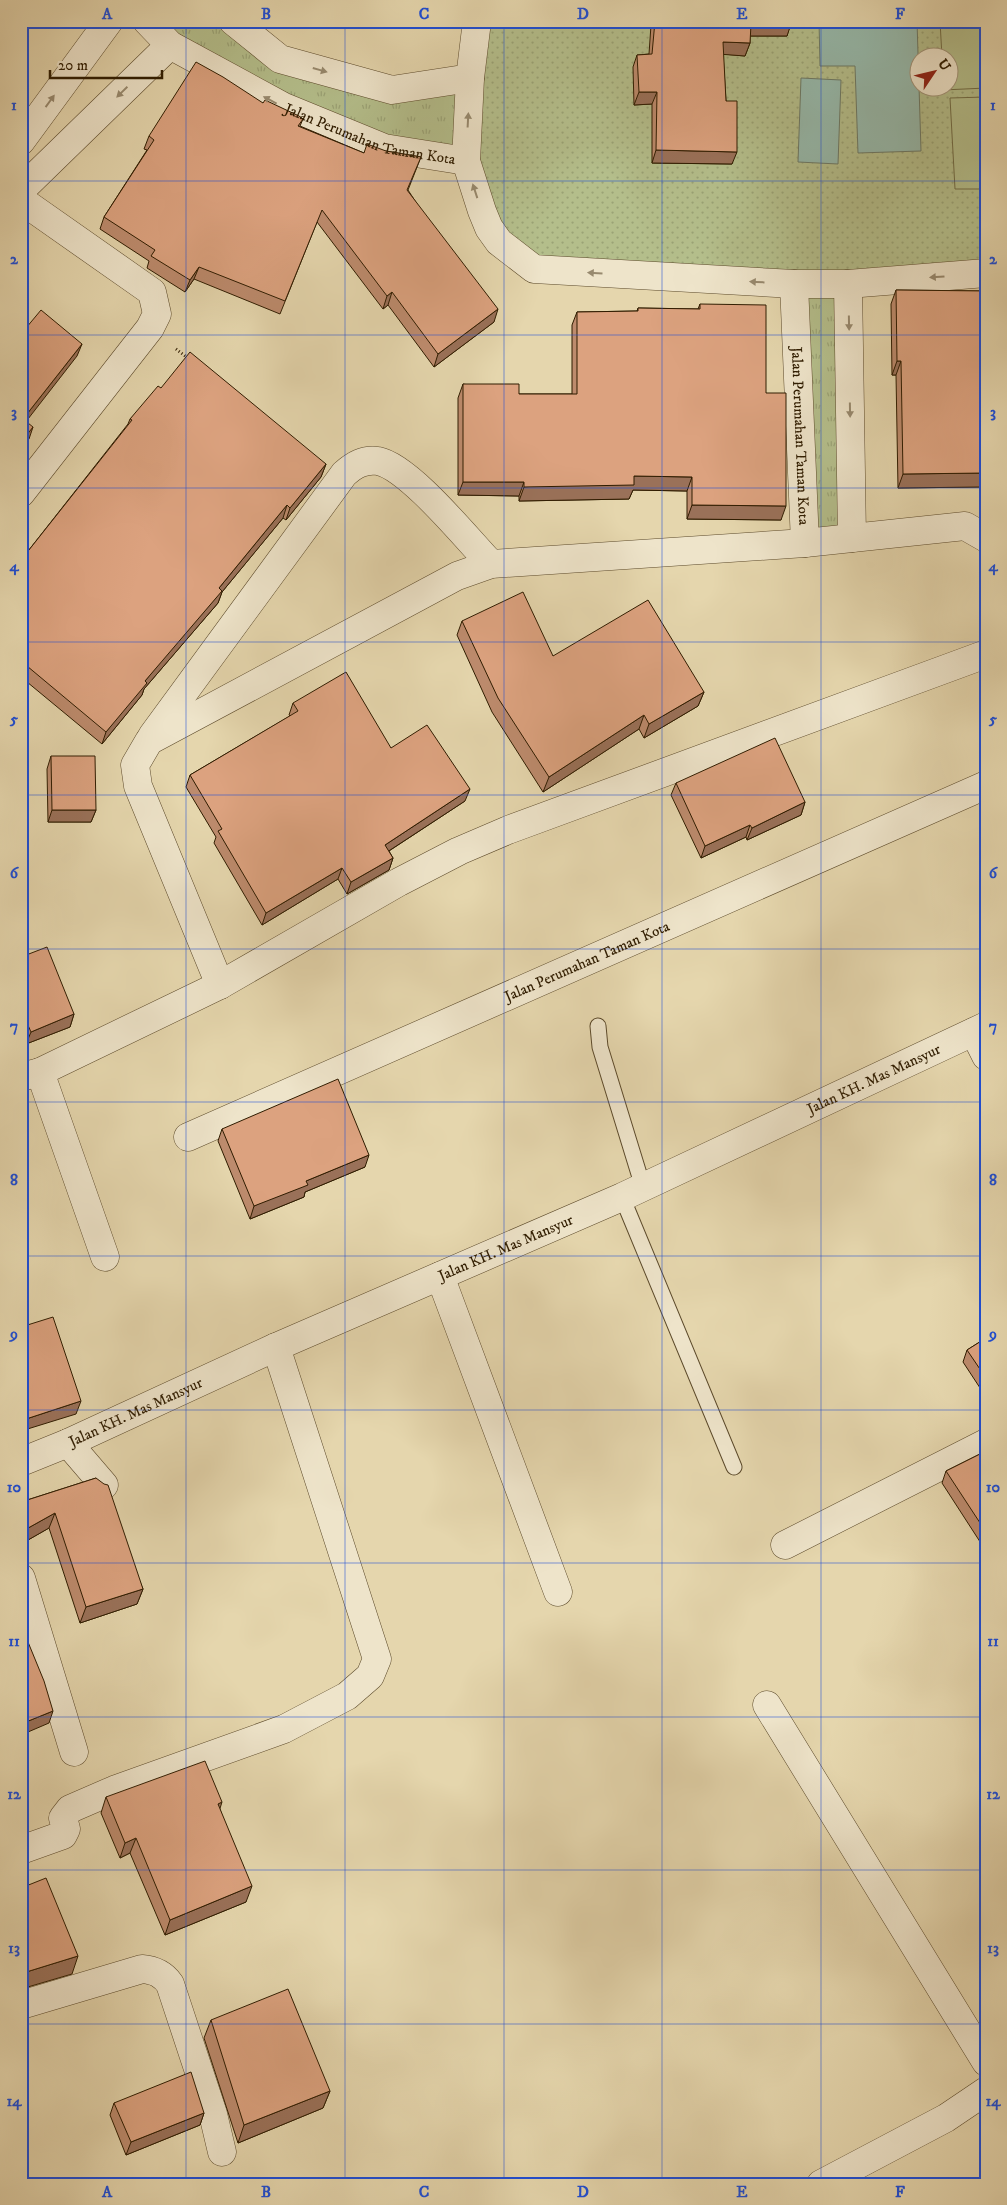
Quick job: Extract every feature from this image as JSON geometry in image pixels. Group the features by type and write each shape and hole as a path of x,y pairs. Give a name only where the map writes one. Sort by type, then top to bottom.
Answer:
{"street":[{"path":"21,141 109,21"},
{"name":"Jalan Perumahan Taman Kota","path":"147,21 170,45 284,107 384,148 466,161 489,228 499,242 534,269 794,284 848,284 986,273"},
{"path":"233,21 280,59 392,90 470,78"},
{"path":"466,161 470,78 478,21"},
{"path":"21,190 170,45"},
{"path":"21,200 152,292 157,314 150,328 21,493"},
{"name":"Jalan Perumahan Taman Kota","path":"794,284 805,543 966,526 986,538"},
{"path":"848,284 852,538"},
{"path":"220,985 138,786 135,765 149,741 342,478 353,466 365,461 378,461 388,464 416,485 490,564"},
{"path":"149,741 457,576 490,564 805,543"},
{"path":"105,1257 30,1074 220,985 399,882 459,851 508,830 986,654"},
{"name":"Jalan Perumahan Taman Kota","path":"188,1137 986,785"},
{"path":"980,1029 986,1056"},
{"name":"Jalan KH. Mas Mansyur","path":"21,1462 68,1443 276,1347 632,1192 980,1029"},
{"path":"440,1276 558,1592"},
{"path":"21,1850 63,1835 66,1829 63,1818 70,1809 114,1790 284,1729 347,1696 370,1676 377,1660 276,1347"},
{"path":"68,1443 104,1485"},
{"path":"785,1545 986,1443"},
{"path":"21,1578 74,1752"},
{"path":"767,1705 986,2062"},
{"path":"21,2005 142,1969 152,1970 166,1978 170,1984 213,2114 222,2152"},
{"path":"821,2184 946,2118 986,2091"}],"lane":[{"path":"598,1026 600,1047 632,1192 734,1467"}],"path":[{"path":"150,328 196,364"}],"green space":[{"path":"147,21 233,21 280,59 392,90 470,78 466,161 384,148"},
{"path":"477,21 986,21 986,273 534,269 482,211 470,78"},
{"path":"940,21 986,21 986,88 960,89 960,48 942,48"},
{"path":"986,97 986,189 955,189 950,98"},
{"path":"794,284 848,284 852,538 805,543"}],"shaded area":[{"path":"819,21 917,21 918,48 910,48 910,98 919,98 921,151 858,153 855,66 820,66"},
{"path":"801,78 841,80 838,164 798,162"}],"building":[{"path":"21,21 26,21 21,28"},
{"path":"655,21 791,21 791,24 751,24 750,43 723,42 726,101 737,101 737,152 656,150 657,92 639,92 637,55 652,54"},
{"path":"196,62 263,103 265,100 299,116 303,119 298,126 364,153 367,144 386,151 421,157 407,190 498,309 438,354 392,292 387,296 322,210 285,301 199,267 190,280 151,256 155,250 104,217 154,140 149,136"},
{"path":"896,290 986,291 985,473 903,474 901,361 897,361"},
{"path":"700,304 766,305 766,393 786,393 786,506 692,505 692,477 634,476 634,485 524,487 524,482 463,482 463,384 519,384 519,394 577,394 577,312 638,311 638,308 700,309"},
{"path":"41,310 82,344 23,419 33,427 21,442 21,334"},
{"path":"190,352 326,464 290,508 287,505 219,588 222,591 145,681 147,683 106,732 21,661 21,560 132,420 130,419 158,386 161,388"},
{"path":"523,592 553,656 648,600 704,692 649,724 644,715 549,777 498,698 462,621"},
{"path":"346,672 391,748 427,725 470,789 385,845 393,858 351,882 342,868 266,913 218,831 222,829 190,775 298,711 293,703"},
{"path":"775,738 805,802 752,828 750,825 705,846 676,783"},
{"path":"51,756 95,756 96,810 52,810"},
{"path":"47,947 74,1014 31,1032 27,1023 21,1025 21,957"},
{"path":"338,1079 369,1155 306,1181 308,1185 254,1206 222,1129"},
{"path":"53,1317 81,1401 23,1420 21,1416 21,1327"},
{"path":"986,1338 986,1378 967,1350"},
{"path":"986,1451 986,1532 946,1471"},
{"path":"96,1478 108,1485 143,1589 86,1607 55,1513 21,1532 21,1502"},
{"path":"21,1625 44,1681 53,1711 21,1724"},
{"path":"205,1761 222,1802 218,1804 252,1886 170,1920 136,1838 125,1843 106,1797"},
{"path":"46,1878 78,1956 21,1974 21,1888"},
{"path":"288,1989 330,2091 244,2125 211,2020"},
{"path":"191,2072 204,2113 131,2142 114,2103"}]}
